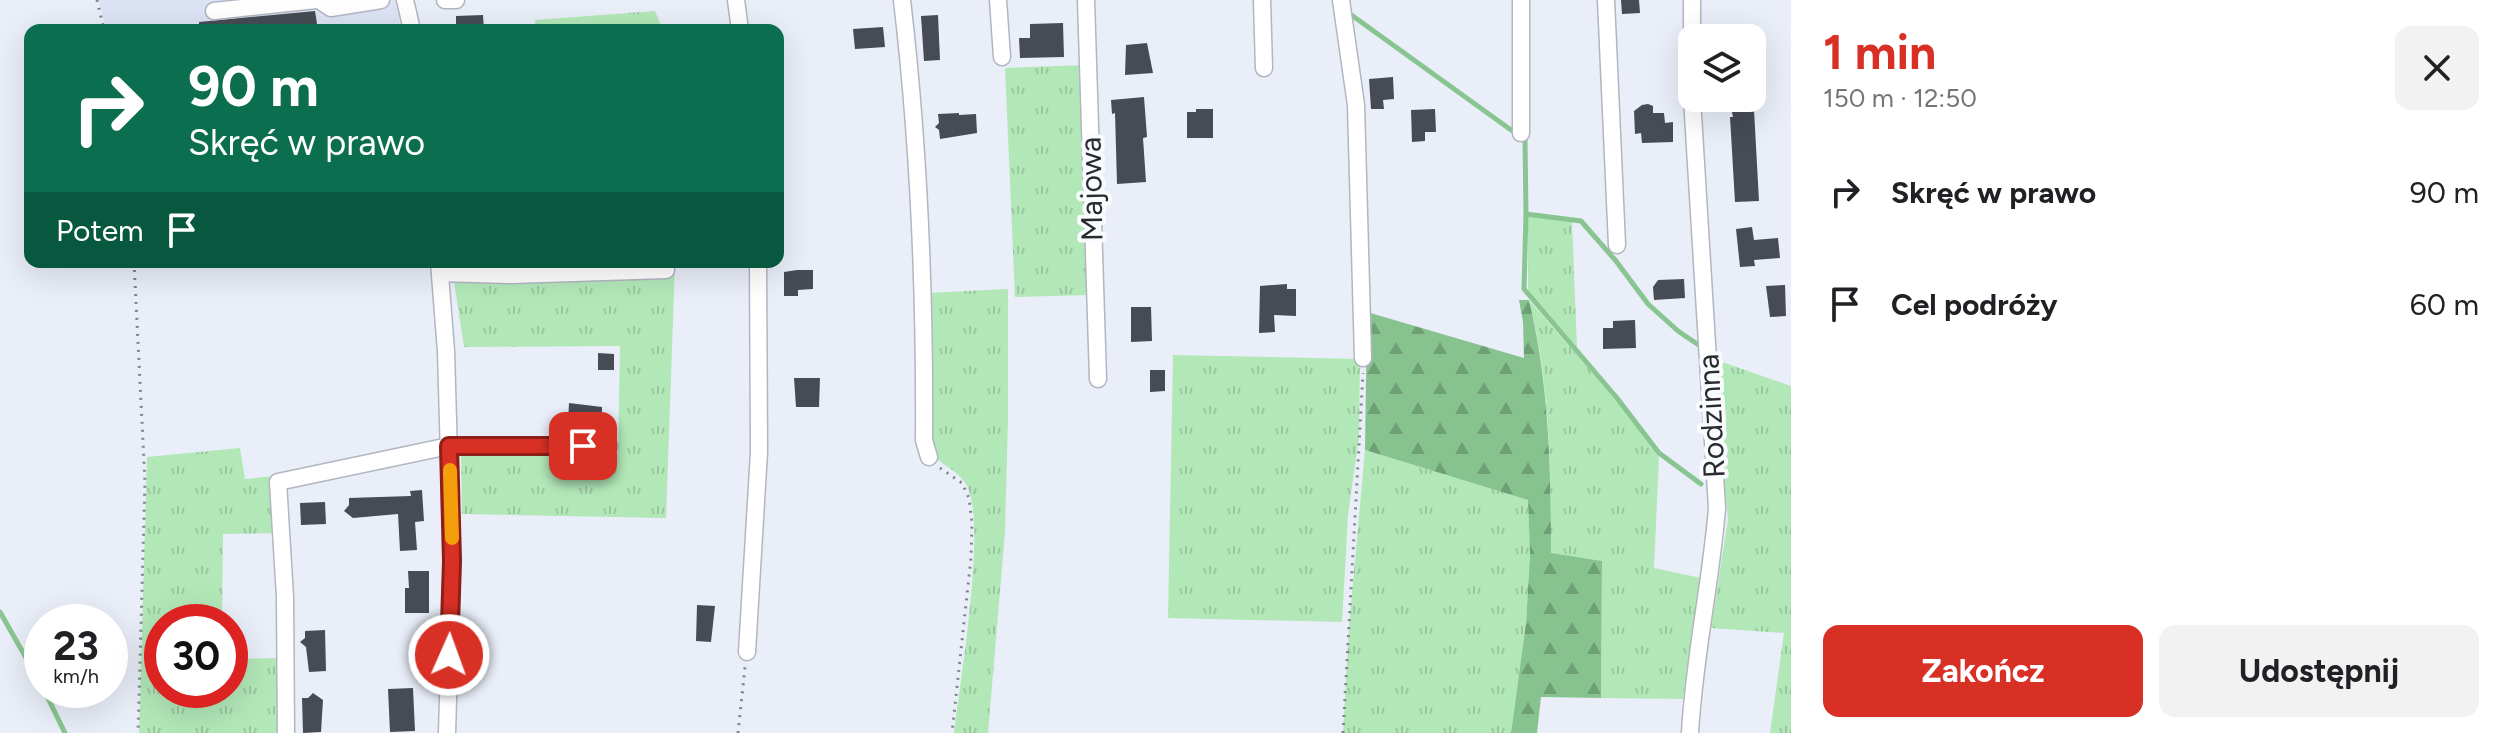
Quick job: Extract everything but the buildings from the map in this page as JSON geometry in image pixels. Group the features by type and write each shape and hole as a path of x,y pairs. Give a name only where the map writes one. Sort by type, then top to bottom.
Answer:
{"street":[{"path":"214,11 317,0 331,8 381,0"},
{"path":"405,0 411,24"},
{"path":"445,0 456,0"},
{"path":"736,0 739,24"},
{"path":"902,0 911,83 919,217 924,440 929,457"},
{"path":"998,0 1002,57"},
{"name":"Majowa","path":"1086,0 1098,379"},
{"path":"1262,0 1264,68"},
{"path":"1341,0 1357,120 1363,358"},
{"path":"1521,0 1521,133"},
{"path":"1606,0 1617,245"},
{"path":"1692,0 1692,24"},
{"name":"Rodzinna","path":"1690,733 1691,703 1717,508 1693,112"},
{"path":"439,268 452,561 447,733"},
{"path":"448,268 511,275 666,270"},
{"path":"747,652 753,584 758,420 758,268"},
{"path":"286,733 285,597 278,482 449,446 609,446"}],"path":[{"path":"97,0 103,24"},
{"path":"134,268 145,482 138,733"},
{"path":"1343,733 1363,358"},
{"path":"929,457 962,483 969,498 972,523 952,733"},
{"path":"738,733 747,652"}],"shaded area":[{"path":"99,0 395,0 400,24 105,24"}],"green space":[{"path":"655,11 660,24 535,24 535,20"},
{"path":"1085,65 1091,295 1015,297 1005,68"},
{"path":"1528,215 1572,221 1577,348 1528,292"},
{"path":"675,268 666,518 462,514 461,450 618,454 620,346 464,347 452,269"},
{"path":"1008,289 1005,532 988,733 954,733 970,607 973,508 965,482 929,450 926,293"},
{"path":"1519,300 1529,300 1545,394 1551,553 1602,561 1601,698 1541,697 1537,733 1511,733 1526,623 1530,555 1528,500 1365,450 1367,312 1524,358"},
{"path":"1529,300 1618,402 1659,457 1654,568 1701,578 1683,699 1601,698 1602,561 1551,554 1550,458 1545,394"},
{"path":"1173,355 1360,359 1359,437 1348,515 1342,622 1168,618"},
{"path":"1711,358 1791,386 1791,733 1770,733 1784,633 1711,628 1728,519"},
{"path":"240,448 245,479 275,476 277,533 223,534 222,604 144,604 144,708 248,708 248,659 282,658 282,733 139,733 147,457"},
{"path":"1365,450 1528,500 1530,555 1526,623 1511,733 1343,733"}],"waterway":[{"path":"1349,10 1350,14 1525,140 1526,214 1581,221 1648,304 1703,348"},
{"path":"1526,214 1524,289 1617,398 1659,453 1701,484"},
{"path":"0,612 24,654"},
{"path":"53,708 65,733"}],"slow traffic":[{"path":"450,470 452,538"}],"route":[{"path":"449,655 452,561 449,446 583,446"}]}
